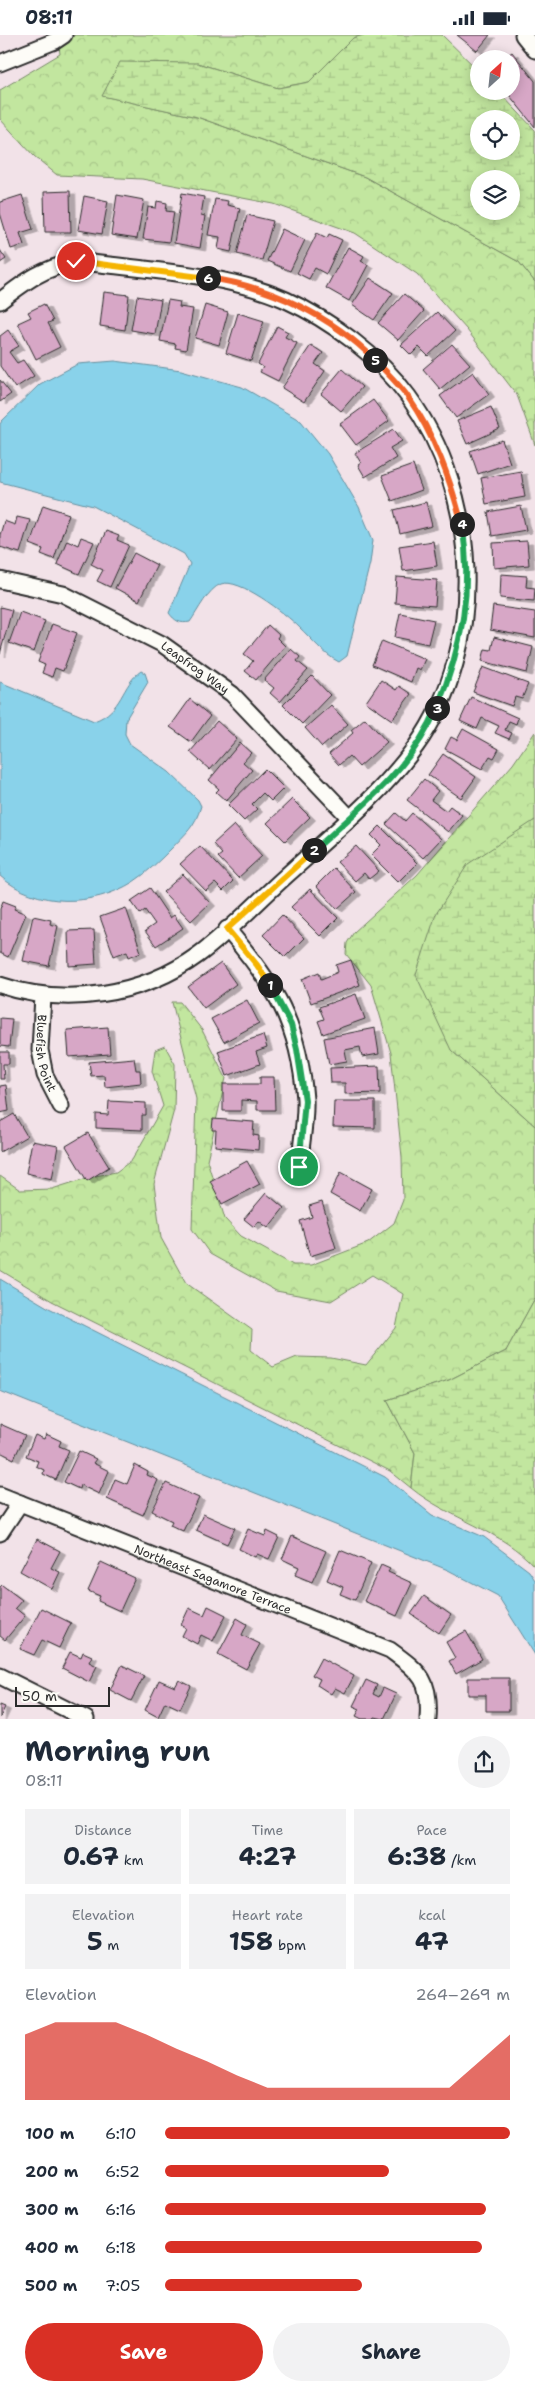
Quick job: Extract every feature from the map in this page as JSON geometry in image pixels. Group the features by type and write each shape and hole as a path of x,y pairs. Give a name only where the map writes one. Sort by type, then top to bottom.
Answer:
{"street":[{"path":"0,63 55,41 64,35"},
{"path":"524,35 535,50"},
{"path":"0,301 32,277 53,266 76,261 232,281 284,299 330,323 372,358 408,396 434,441 450,479 462,526 466,580 463,628 451,674 434,716 417,745 393,775 350,817 198,955 165,974 122,991 78,996 43,996 0,985"},
{"name":"Leapfrog Way","path":"0,580 63,594 162,645 232,694 350,817"},
{"path":"227,929 257,965 280,1001 291,1025 305,1100 299,1167"},
{"name":"Bluefish Point","path":"43,996 40,1050 45,1075 61,1106"},
{"name":"Northeast Sagamore Terrace","path":"0,1495 390,1649 420,1673 429,1702 428,1719"},
{"path":"0,1533 20,1503"},
{"path":"0,1676 86,1719"}],"green space":[{"path":"75,35 364,35 353,38 309,82 278,88 197,63 103,96 197,117 365,177 519,262 535,282 535,445 517,395 467,330 417,274 355,233 274,204 142,179 57,175 34,156 0,119 0,90 60,54 59,46"},
{"path":"364,35 442,35 470,62 470,100 507,100 516,110 470,110 470,160 520,160 520,114 535,130 535,282 519,262 365,177 197,117 102,96 120,62 197,63 278,88 309,82 353,38"},
{"path":"535,732 535,820 517,834 451,1050 535,1126 535,1298 506,1351 449,1380 387,1400 415,1453 411,1488 390,1471 52,1301 0,1270 0,1176 20,1190 52,1189 90,1177 116,1172 132,1160 163,1106 152,1071 155,1050 165,1046 175,1064 174,1110 154,1184 161,1238 186,1283 252,1330 251,1350 273,1367 297,1357 331,1358 366,1365 396,1328 403,1294 372,1275 331,1301 276,1291 210,1254 192,1229 196,1099 172,1002 180,1002 202,1030 226,1078 207,1160 225,1219 241,1236 293,1265 311,1265 368,1243 394,1223 403,1200 402,1157 391,1053 371,985 346,954 347,943 354,932 417,875 513,764"},
{"path":"535,820 535,1126 451,1050 416,975 436,914 468,864"},
{"path":"535,1298 535,1567 507,1543 426,1499 411,1488 415,1453 387,1400 449,1380 506,1351"}],"water":[{"path":"115,361 181,370 242,387 301,421 328,454 359,507 373,540 370,563 347,656 339,662 333,659 293,621 273,606 250,591 229,583 221,584 212,591 190,622 183,623 178,621 169,613 190,564 184,554 93,506 0,482 0,424 2,421 40,384 78,364"},
{"path":"141,671 145,673 148,682 126,719 125,734 130,744 169,772 198,800 201,806 193,825 143,875 117,890 100,896 83,900 47,899 30,894 14,886 0,876 0,682 94,721 104,717 111,711 129,683"},
{"path":"0,1279 49,1308 385,1477 432,1515 484,1537 529,1571 535,1580 535,1655 498,1596 448,1570 0,1391"}],"building":[{"path":"457,35 490,35 476,50"},
{"path":"520,62 535,81 535,127 513,100 520,100"},
{"path":"70,191 71,232 45,232 44,192"},
{"path":"182,193 204,197 201,215 205,216 200,248 174,243"},
{"path":"22,195 33,229 20,233 24,245 11,249 0,213 0,202"},
{"path":"117,195 144,200 137,239 111,235"},
{"path":"84,196 108,201 102,234 78,230"},
{"path":"215,199 228,201 227,205 240,208 231,252 218,249 220,237 208,235"},
{"path":"157,201 167,203 166,211 174,212 169,242 143,239 148,207 156,208"},
{"path":"247,215 273,221 262,260 237,254"},
{"path":"282,229 305,240 290,271 267,261"},
{"path":"317,233 327,238 329,234 342,240 326,274 315,268 309,279 297,273"},
{"path":"348,247 364,256 361,261 368,265 349,301 326,288"},
{"path":"0,250 6,259 0,263"},
{"path":"370,278 393,293 374,320 352,305"},
{"path":"104,292 129,295 125,330 100,326"},
{"path":"404,294 424,311 398,340 378,323"},
{"path":"137,296 161,300 155,334 131,330"},
{"path":"168,300 180,302 179,307 193,309 186,350 175,348 176,344 160,341"},
{"path":"44,304 53,321 48,323 60,347 36,359 18,323 31,317 28,312"},
{"path":"205,305 228,312 219,345 195,338"},
{"path":"437,312 455,331 428,356 419,347 411,355 401,345"},
{"path":"238,313 264,321 251,361 226,353"},
{"path":"277,326 288,332 285,337 297,343 278,381 260,372 263,367 258,364"},
{"path":"8,330 19,346 9,352 17,363 23,360 34,376 15,388 0,366 0,336"},
{"path":"452,344 470,364 440,389 423,369"},
{"path":"311,345 323,353 315,364 325,371 304,402 282,388"},
{"path":"342,369 362,387 341,411 321,394"},
{"path":"473,372 489,394 456,418 440,396"},
{"path":"0,380 11,394 0,402"},
{"path":"373,400 389,421 356,445 340,424"},
{"path":"491,407 500,429 467,444 457,421"},
{"path":"394,429 402,441 390,448 396,458 365,477 358,465 361,463 355,453"},
{"path":"502,440 510,463 478,474 470,451"},
{"path":"413,465 422,490 392,501 382,476"},
{"path":"521,471 525,497 486,504 481,478"},
{"path":"426,502 432,526 400,534 394,510"},
{"path":"43,505 69,514 54,559 41,554 43,549 30,544"},
{"path":"521,506 526,530 492,536 488,512"},
{"path":"17,517 30,520 20,553 0,547 0,535 4,521 15,525"},
{"path":"106,531 119,536 117,540 129,545 110,587 97,581 103,570 91,564"},
{"path":"81,537 94,542 79,574 57,564 67,540 78,545"},
{"path":"433,541 437,566 403,571 399,546"},
{"path":"527,541 529,565 494,568 493,543"},
{"path":"134,553 157,565 139,601 115,588"},
{"path":"501,574 527,576 526,587 535,588 534,601 500,598"},
{"path":"397,577 437,580 435,606 395,603"},
{"path":"493,606 535,612 535,638 490,630"},
{"path":"0,607 12,610 0,654"},
{"path":"20,612 45,621 34,652 9,643"},
{"path":"400,613 434,620 428,644 395,637"},
{"path":"52,624 77,633 63,671 55,668 52,677 42,673 45,665 38,662"},
{"path":"268,625 279,635 277,638 285,646 256,680 245,671 253,661 244,654"},
{"path":"494,637 533,647 527,673 482,661 485,649 491,650"},
{"path":"382,641 425,659 420,670 416,668 411,682 372,665"},
{"path":"291,649 300,657 297,661 308,670 280,702 270,693 274,688 264,680"},
{"path":"483,667 528,684 522,699 515,697 512,706 473,692"},
{"path":"312,676 330,695 302,724 283,705"},
{"path":"381,680 396,690 399,686 411,694 392,720 366,702"},
{"path":"471,697 518,718 516,724 509,721 505,730 512,733 509,739 495,733 499,726 482,718 477,729 460,721"},
{"path":"190,699 210,716 191,742 170,727"},
{"path":"331,705 348,724 322,747 305,728"},
{"path":"365,718 387,742 359,767 349,756 339,765 329,754 353,733 351,730"},
{"path":"217,721 237,739 210,770 190,752"},
{"path":"463,729 499,749 494,758 490,756 482,769 445,749 451,737 457,740"},
{"path":"240,743 251,753 243,762 252,770 226,801 216,792 219,789 209,780"},
{"path":"443,754 476,777 461,798 428,775"},
{"path":"265,769 284,788 271,801 263,793 252,804 257,809 244,821 228,805"},
{"path":"424,779 438,791 431,800 446,811 450,806 462,815 448,832 407,800"},
{"path":"292,799 310,817 285,841 267,823"},
{"path":"396,813 405,821 412,813 441,839 423,858 386,824"},
{"path":"234,825 262,856 238,878 218,857 222,854 213,844"},
{"path":"380,826 417,863 398,882 371,855 381,845 371,835"},
{"path":"200,846 233,881 223,891 215,883 206,891 180,864"},
{"path":"356,846 379,871 369,879 364,873 355,881 337,862"},
{"path":"334,868 356,892 337,909 316,886"},
{"path":"183,874 210,903 191,921 163,892"},
{"path":"150,888 170,918 174,915 183,928 156,946 145,931 155,924 145,910 140,914 131,901"},
{"path":"310,889 338,918 320,936 291,907"},
{"path":"3,901 16,906 14,909 26,914 8,957 0,953 0,909"},
{"path":"126,908 141,952 129,957 127,951 114,956 100,917"},
{"path":"282,915 304,938 285,957 263,935"},
{"path":"33,916 51,920 50,924 58,926 49,966 23,961"},
{"path":"94,930 96,964 69,966 68,931"},
{"path":"351,960 360,985 311,1003 302,979 319,972 321,979 338,972 336,965"},
{"path":"221,963 236,984 204,1008 188,987"},
{"path":"356,994 365,1019 323,1034 318,1021 324,1019 319,1007"},
{"path":"247,1000 259,1023 224,1042 211,1019"},
{"path":"0,1018 12,1019 9,1047 0,1046"},
{"path":"108,1027 110,1054 69,1057 67,1030"},
{"path":"375,1028 379,1054 362,1057 360,1047 345,1050 347,1061 329,1064 324,1038"},
{"path":"263,1035 267,1048 256,1052 260,1064 227,1076 218,1051"},
{"path":"0,1052 9,1052 9,1064 3,1064 4,1079 0,1079"},
{"path":"134,1058 136,1070 140,1070 141,1083 105,1087 104,1075 91,1076 89,1062"},
{"path":"379,1066 380,1093 345,1094 345,1083 331,1083 330,1068"},
{"path":"260,1077 274,1077 275,1110 257,1110 257,1101 241,1100 241,1111 223,1111 223,1084 260,1084"},
{"path":"6,1085 9,1111 0,1113 0,1086"},
{"path":"109,1101 146,1103 146,1115 142,1115 142,1130 96,1128 96,1114 108,1115"},
{"path":"334,1101 375,1101 375,1128 333,1127"},
{"path":"14,1114 27,1136 0,1152 0,1122"},
{"path":"213,1119 254,1122 253,1135 259,1136 258,1150 215,1146 216,1130 212,1130"},
{"path":"88,1133 109,1167 87,1181 66,1146"},
{"path":"32,1141 58,1146 52,1179 26,1173"},
{"path":"247,1161 260,1184 222,1204 210,1181"},
{"path":"341,1172 372,1189 360,1211 330,1194"},
{"path":"266,1193 284,1208 268,1228 259,1221 254,1227 244,1219"},
{"path":"322,1202 336,1248 310,1256 300,1221 312,1217 309,1206"},
{"path":"0,1424 25,1435 14,1459 0,1452"},
{"path":"46,1434 61,1441 59,1446 69,1450 56,1480 43,1474 44,1470 36,1466 38,1461 26,1456 35,1435 44,1439"},
{"path":"79,1451 96,1459 93,1463 109,1471 99,1494 80,1485 79,1489 64,1482"},
{"path":"135,1465 148,1472 147,1475 158,1480 143,1515 107,1499 115,1479 127,1484"},
{"path":"166,1483 199,1498 183,1531 170,1525 172,1521 152,1511"},
{"path":"203,1514 235,1528 227,1544 196,1530"},
{"path":"248,1529 265,1536 267,1531 279,1537 269,1559 257,1554 255,1557 239,1549"},
{"path":"292,1536 326,1551 312,1582 295,1575 299,1567 282,1559"},
{"path":"37,1539 60,1551 51,1568 60,1572 52,1589 20,1571"},
{"path":"340,1550 371,1563 355,1600 340,1594 343,1587 327,1580"},
{"path":"101,1562 135,1578 120,1611 98,1601 100,1596 88,1591"},
{"path":"381,1565 390,1569 388,1572 412,1583 397,1616 364,1601"},
{"path":"2,1585 22,1600 15,1608 25,1616 5,1640 0,1636 0,1587"},
{"path":"424,1596 451,1615 439,1633 411,1614"},
{"path":"208,1606 226,1615 213,1641 201,1635 197,1644 182,1636 186,1628 181,1625 189,1608 204,1615"},
{"path":"41,1608 71,1623 59,1648 42,1640 34,1655 20,1649"},
{"path":"237,1618 247,1624 242,1635 260,1644 246,1669 218,1654"},
{"path":"466,1631 482,1659 456,1674 449,1661 455,1658 446,1642"},
{"path":"70,1652 81,1657 83,1652 92,1656 89,1662 97,1666 89,1682 62,1668"},
{"path":"321,1658 354,1676 345,1693 335,1688 331,1694 317,1685 320,1679 312,1675"},
{"path":"122,1665 144,1676 131,1701 110,1690"},
{"path":"468,1678 509,1678 509,1711 486,1711 486,1695 468,1695"},
{"path":"159,1680 175,1687 179,1680 191,1686 180,1709 165,1702 158,1717 145,1710"},
{"path":"366,1680 377,1685 373,1694 379,1697 383,1688 396,1694 384,1719 375,1717 374,1719 362,1719 356,1716 360,1709 353,1706"},
{"path":"0,1705 5,1707 0,1718"}],"route":[{"path":"76,261 232,281 284,299 330,323 372,358 408,396 434,441 450,479 462,526 466,580 463,628 451,674 434,716 417,745 393,775 350,817 227,929 257,965 280,1001 291,1025 305,1100 299,1167"}]}
